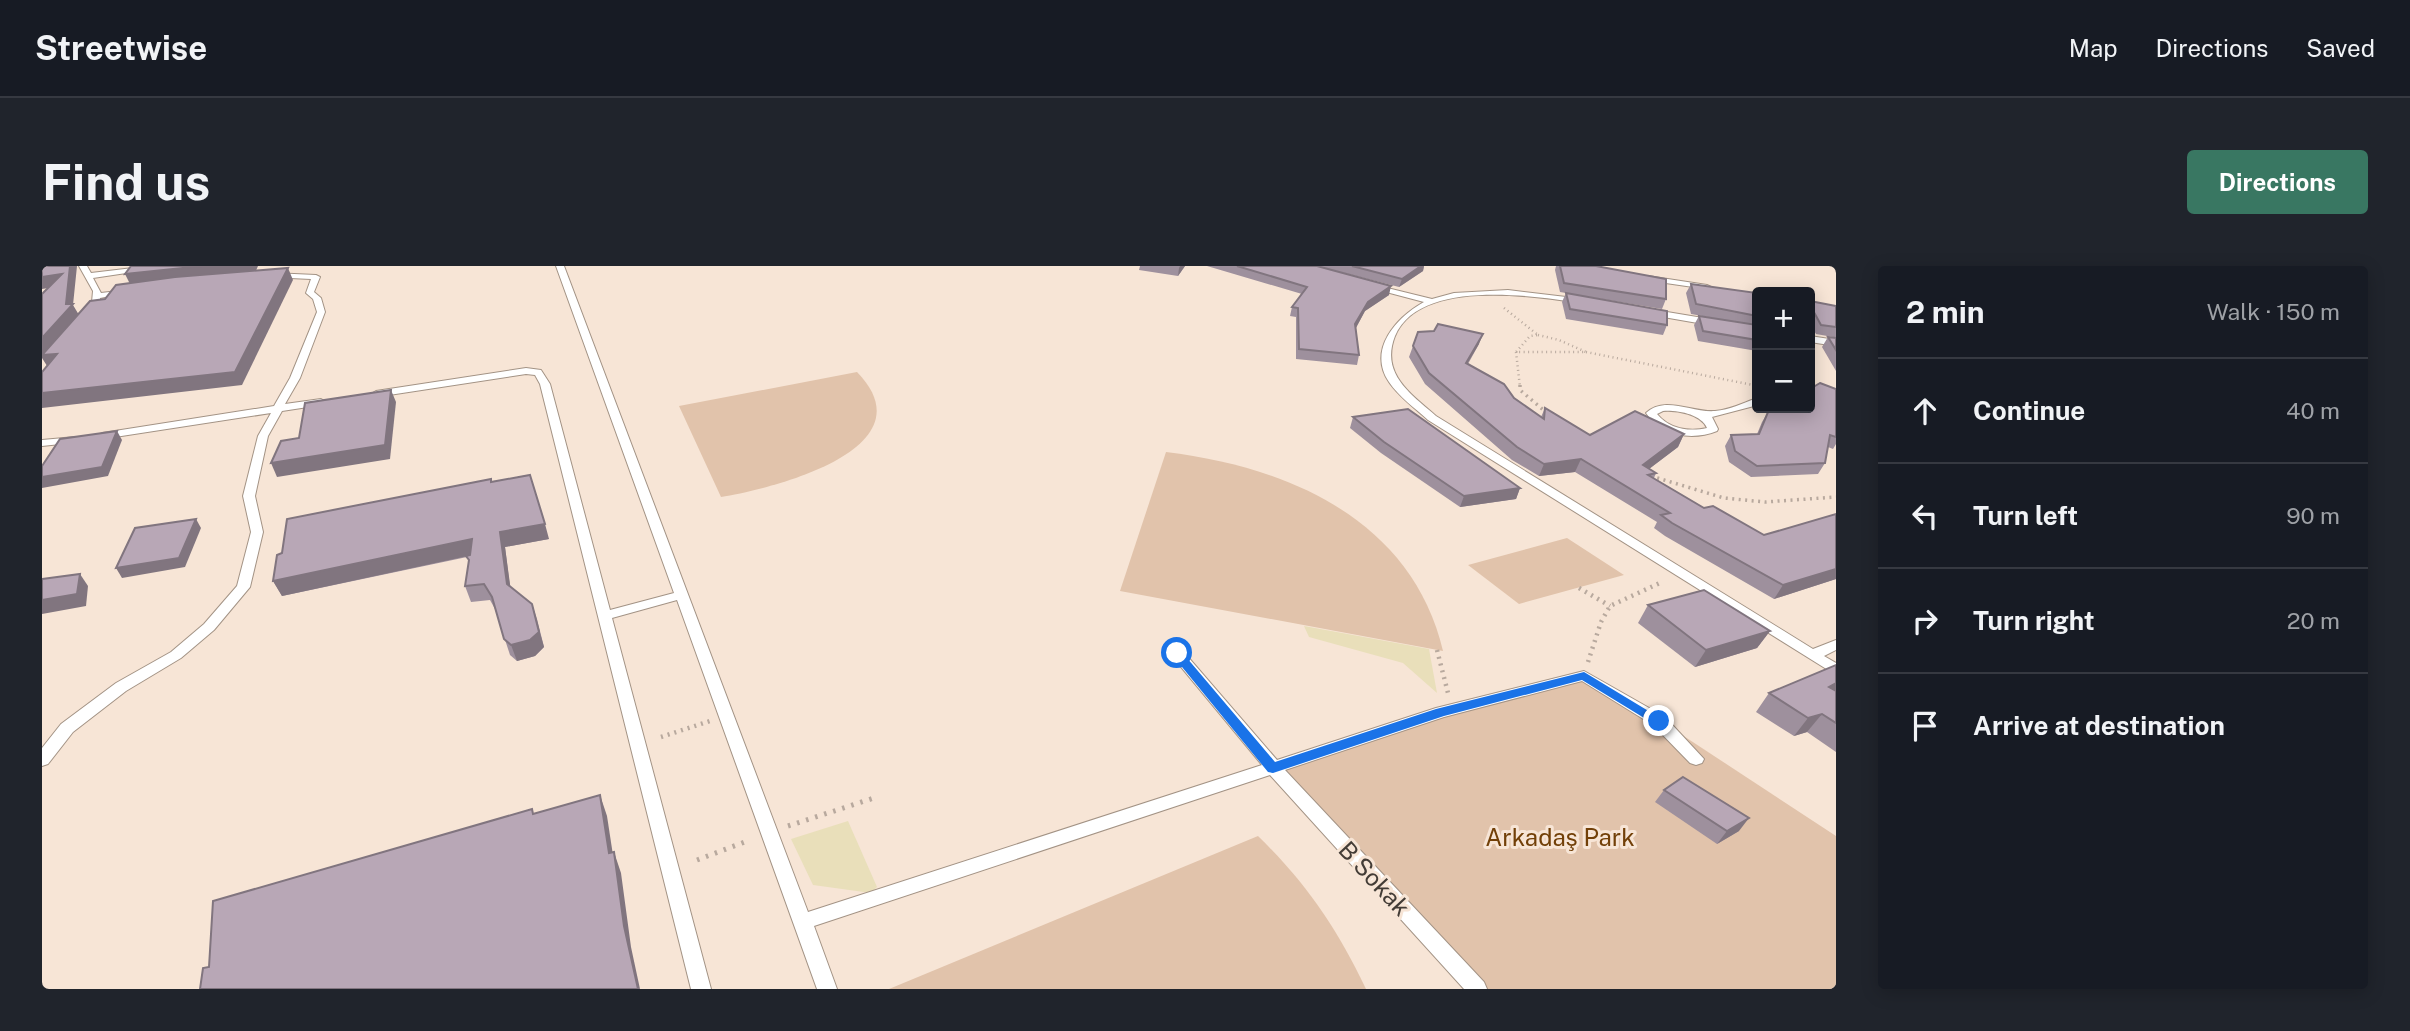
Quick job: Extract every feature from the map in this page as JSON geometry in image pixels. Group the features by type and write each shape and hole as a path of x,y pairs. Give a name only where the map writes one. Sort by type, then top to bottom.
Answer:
{"lane":[{"path":"83,266 96,296 96,304 89,313"},
{"path":"87,276 169,266"},
{"path":"560,266 827,989"},
{"path":"42,760 67,728 121,687 176,655 209,627 243,587 257,532 248,496 263,436 279,409 321,312 317,298 310,293 316,277 285,274 259,276"},
{"path":"1633,276 1716,289"},
{"path":"1360,282 1434,302"},
{"path":"96,296 133,291"},
{"path":"1593,303 1539,294 1488,291 1434,302 1418,308 1400,321 1388,339 1387,363 1391,378 1432,418 1836,670"},
{"path":"1634,310 1730,326"},
{"path":"1815,340 1836,343"},
{"path":"358,396 512,372 538,372 545,384 701,989"},
{"path":"42,443 330,401"},
{"path":"1700,415 1709,420 1713,429 1696,433 1681,431 1663,425 1651,413 1660,408 1672,408 1700,415 1740,410 1752,404"},
{"path":"604,616 681,595"},
{"path":"1812,655 1836,645"},
{"name":"B Sokak","path":"1177,653 1273,768 1477,989"},
{"path":"802,922 1452,709 1584,676 1659,721 1696,759"}],"path":[{"path":"1488,291 1530,331 1563,340 1586,352"},
{"path":"1539,335 1530,336 1516,352 1520,390 1551,416 1539,418"},
{"path":"1516,352 1586,352 1752,385"},
{"path":"1639,471 1724,498 1765,502 1836,497"},
{"path":"1584,676 1601,622 1610,606 1680,573"},
{"path":"1578,588 1610,606"},
{"path":"1437,650 1452,709"},
{"path":"661,737 726,716"},
{"path":"697,860 769,832 877,797"}],"green space":[{"path":"857,372 875,399 875,423 860,443 836,460 806,474 774,485 721,497 679,406"},
{"path":"1166,452 1212,459 1257,471 1300,487 1339,508 1374,534 1404,567 1427,605 1443,651 1120,591"},
{"path":"1567,538 1624,575 1519,604 1468,565"},
{"name":"Arkadaş Park","path":"1584,676 1609,687 1836,836 1836,989 1477,989 1273,768 1441,712"},
{"path":"1258,836 1291,871 1319,907 1366,989 889,989"}],"sand":[{"path":"1304,626 1429,649 1437,693 1403,663 1309,637"},
{"path":"848,821 877,887 871,893 813,885 791,839"}],"building":[{"path":"42,266 70,266 66,304 73,304 42,338 42,294 62,274 42,277"},
{"path":"131,266 202,266 125,274"},
{"path":"1237,266 1317,266 1391,286 1368,302 1355,324 1359,355 1299,349 1298,308 1292,307 1307,287"},
{"path":"1352,266 1421,266 1402,279"},
{"path":"1560,266 1596,266 1666,279 1666,299 1564,283"},
{"path":"288,268 235,372 42,393 42,372 57,354 42,355 90,301 105,299 116,285 175,277"},
{"path":"1691,284 1752,292 1752,315 1696,304"},
{"path":"1566,293 1667,311 1667,325 1570,309"},
{"path":"1815,302 1836,306 1836,327 1821,325 1815,314"},
{"path":"1699,316 1752,324 1752,339 1703,331"},
{"path":"1438,324 1483,334 1466,363 1504,384 1514,398 1544,419 1545,408 1590,435 1635,411 1684,434 1643,465 1656,473 1648,475 1704,508 1713,506 1764,535 1836,514 1836,569 1783,585 1672,523 1661,515 1670,513 1581,459 1544,464 1517,447 1429,373 1413,346 1418,332 1434,331"},
{"path":"1828,337 1836,338 1836,350"},
{"path":"1820,383 1836,389 1836,437 1830,435 1825,463 1757,466 1735,451 1731,435 1759,434 1768,413 1815,413 1815,386"},
{"path":"391,390 385,445 271,463 281,441 299,438 305,403"},
{"path":"1408,409 1520,488 1464,496 1384,442 1353,417"},
{"path":"117,431 102,467 42,477 42,466 60,439"},
{"path":"530,475 545,524 500,532 507,584 532,604 539,632 530,640 511,645 504,639 492,597 484,584 465,586 469,560 466,556 470,555 472,539 273,581 277,555 282,553 287,519 491,479 491,482"},
{"path":"196,519 179,558 116,568 135,528"},
{"path":"80,574 77,594 42,600 42,579"},
{"path":"1704,590 1770,631 1706,650 1648,605"},
{"path":"1836,665 1836,683 1829,687 1836,691 1836,723 1822,714 1808,718 1769,693"},
{"path":"1683,777 1749,818 1727,831 1664,790"},
{"path":"600,795 609,853 614,852 624,926 638,989 200,989 203,968 209,967 213,901 532,809 533,814"}],"route":[{"path":"1177,653 1273,768 1441,712 1584,676 1659,721"}]}
